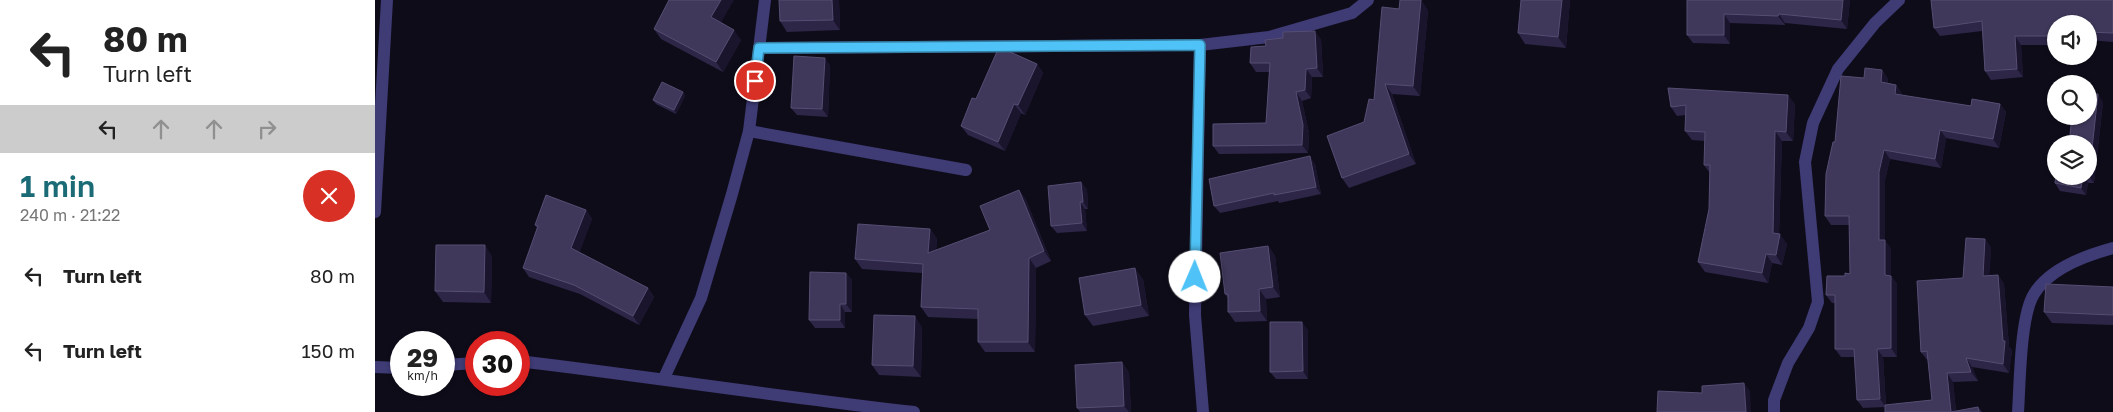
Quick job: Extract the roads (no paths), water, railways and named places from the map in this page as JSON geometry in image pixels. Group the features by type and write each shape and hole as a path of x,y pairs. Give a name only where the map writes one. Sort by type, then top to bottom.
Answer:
{"street":[{"path":"375,212 387,0"},
{"path":"664,378 701,298 749,131 765,0"},
{"path":"759,48 1200,45 1269,37 1352,13 1368,0"},
{"path":"1774,412 1773,400 1788,363 1809,328 1819,302 1805,162 1813,123 1837,68 1875,23 1899,0"},
{"path":"1200,45 1195,315 1203,412"},
{"path":"749,131 966,170"},
{"path":"2018,412 2026,318 2034,294 2056,272 2089,255 2113,248"},
{"path":"530,362 664,378 764,395 914,412"},
{"path":"375,367 390,368"}]}
